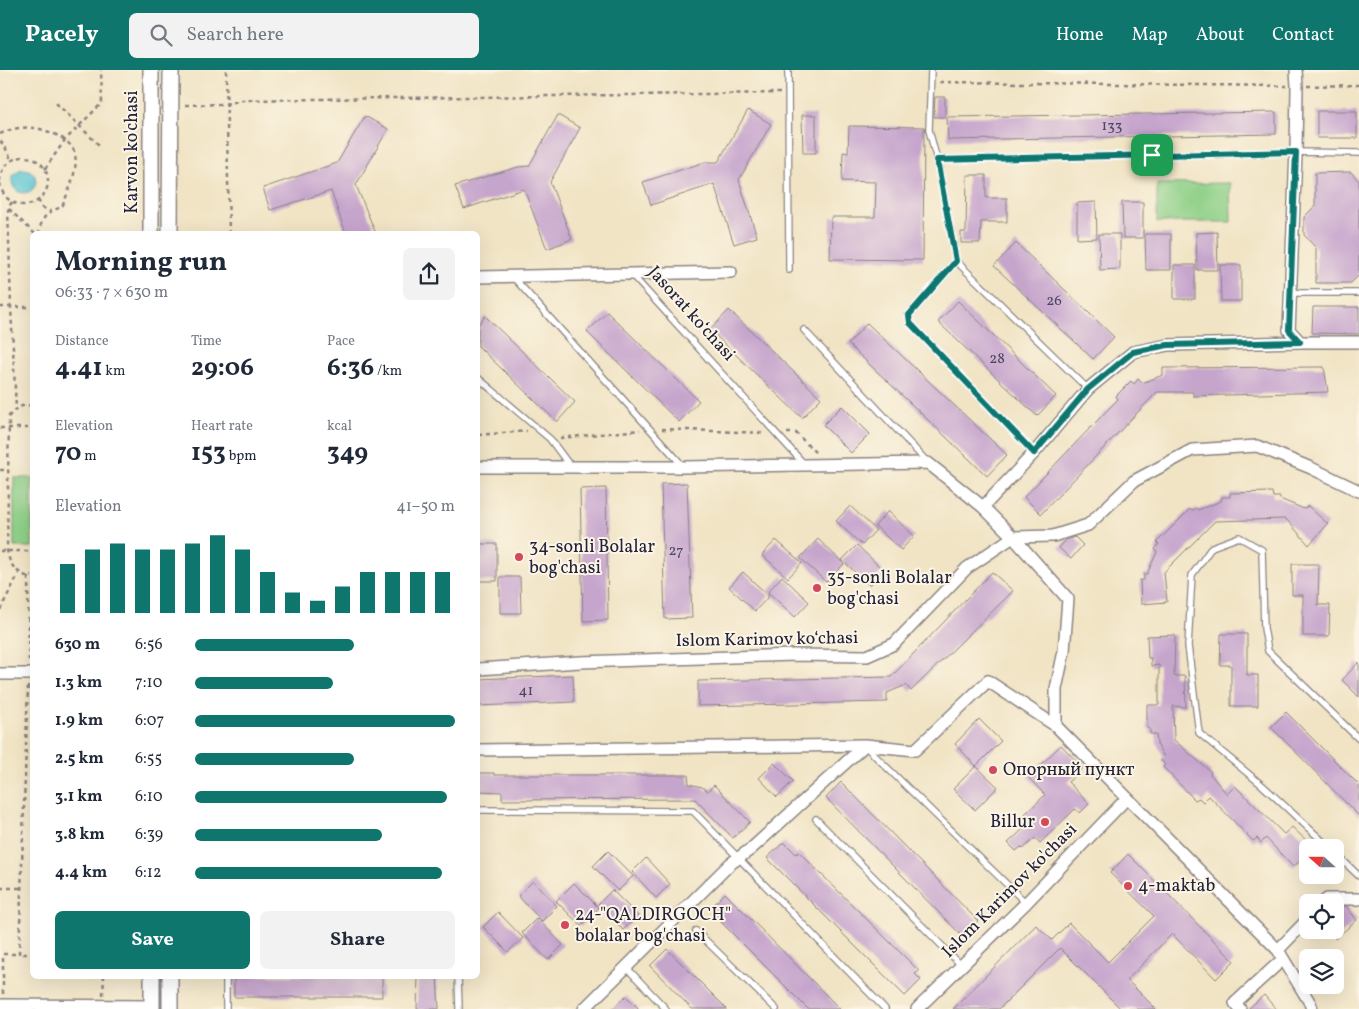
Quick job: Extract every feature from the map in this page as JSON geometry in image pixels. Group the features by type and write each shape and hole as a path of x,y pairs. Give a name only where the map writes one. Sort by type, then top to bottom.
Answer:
{"main road":[{"name":"Karvon ko'chasi","path":"151,70 151,231"},
{"path":"170,231 171,70"},
{"path":"152,979 152,1008"},
{"path":"170,979 170,1009"}],"street":[{"path":"1296,70 1296,152 1289,330 1300,342"},
{"path":"631,273 731,272"},
{"name":"Jasorat ko‘chasi","path":"480,277 631,273"},
{"path":"983,508 1034,453 1088,389 1133,352 1168,345 1359,342"},
{"path":"1013,537 1053,536 1088,525 1134,481 1192,450 1257,446 1311,468 1359,491"},
{"path":"480,467 684,467 928,462 983,508 1013,537 1068,599 1064,651 1056,689 1056,726"},
{"name":"Islom Karimov ko‘chasi","path":"480,669 580,662 774,655 867,656 894,644 967,568 1013,537"},
{"path":"0,674 30,674"},
{"path":"480,750 865,745 915,750 988,681 1056,726 1280,954 1312,1009"},
{"path":"584,1009 730,864 751,849 865,745"},
{"name":"Islom Karimov ko'chasi","path":"917,1009 1026,903 1127,798"},
{"path":"1344,899 1359,899"},
{"path":"1240,1009 1235,1002 1280,954 1299,930"},
{"path":"1,1005 152,1008"}],"lane":[{"path":"788,70 789,270"},
{"path":"931,70 930,130 956,261 1088,389"},
{"path":"937,160 1296,152 1359,153"},
{"path":"956,261 909,315 910,323 1034,453"},
{"name":"Jasorat ko‘chasi","path":"631,273 805,465"},
{"path":"512,276 684,467"},
{"path":"1291,293 1359,293"},
{"path":"804,330 928,462"},
{"path":"480,380 550,439 570,466"},
{"path":"1320,839 1262,785 1199,733 1188,646 1192,575 1212,547 1239,537 1262,550 1264,628 1268,651 1359,739"},
{"path":"865,745 1026,903"},
{"path":"480,810 692,811 885,1009"},
{"path":"816,819 961,965"},
{"path":"1344,861 1359,876"},
{"path":"696,931 776,1009"},
{"path":"626,967 666,1009"},
{"path":"226,979 226,1009"},
{"path":"458,979 459,1009"}],"path":[{"path":"45,169 65,140 102,103 101,70"},
{"path":"226,70 229,231"},
{"path":"931,82 1359,86"},
{"path":"185,105 226,104 242,100 788,93"},
{"path":"56,104 102,147"},
{"path":"0,134 8,130 28,127 47,130 65,140 74,151 75,168 72,182 62,207 46,214 40,223 39,231"},
{"path":"0,141 12,161"},
{"path":"0,191 12,202 28,205 38,200 46,191 48,184 45,169 34,159 18,158 12,161 2,173 0,181 6,196"},
{"path":"38,200 43,208 51,211"},
{"path":"12,202 8,208 16,409"},
{"path":"8,208 32,231"},
{"path":"0,307 30,307"},
{"path":"30,406 16,409 9,416 7,551 9,562 19,573 28,577 30,642"},
{"path":"0,428 30,428"},
{"path":"0,470 8,470"},
{"path":"0,551 30,551"},
{"path":"0,610 19,573"},
{"path":"19,954 30,698"},
{"path":"0,888 22,888"},
{"path":"1,1005 3,954 30,954"}],"green space":[{"path":"1230,183 1231,222 1157,222 1157,184"},
{"path":"14,478 30,478 30,547 14,547"}],"water":[{"path":"24,169 29,170 35,176 35,186 29,192 24,193 19,192 13,186 12,181 13,176 19,170"}],"building":[{"path":"935,97 945,97 945,117 934,117"},
{"path":"748,110 771,124 739,180 757,237 734,244 714,184 651,205 643,182 705,162 718,162"},
{"path":"1317,111 1357,111 1357,138 1317,138"},
{"path":"1276,112 1276,134 948,140 947,117"},
{"path":"558,115 580,128 550,182 572,239 547,249 524,189 464,209 455,186 518,167 529,166"},
{"path":"802,115 816,115 816,153 803,153"},
{"path":"365,116 388,129 356,185 375,231 345,231 331,191 270,210 263,188 337,163"},
{"path":"849,126 924,127 923,260 830,259 831,217 875,217 876,182 842,181 843,152 848,153"},
{"path":"1351,172 1359,181 1359,275 1351,283 1316,283 1316,248 1304,235 1304,217 1315,206 1315,173"},
{"path":"967,175 986,175 986,198 1007,198 1007,222 981,222 980,243 961,243 961,232 966,232"},
{"path":"1096,202 1097,238 1077,239 1077,203"},
{"path":"1122,202 1143,202 1143,238 1123,238"},
{"path":"1217,232 1218,270 1197,270 1196,233"},
{"path":"1099,234 1120,234 1120,269 1100,270"},
{"path":"1145,234 1171,234 1171,270 1146,270"},
{"path":"1016,243 1114,337 1093,359 994,266"},
{"path":"1174,265 1195,265 1195,299 1174,299"},
{"path":"1220,265 1241,265 1241,301 1221,301"},
{"path":"958,301 1056,396 1037,416 938,322"},
{"path":"1313,307 1359,307 1359,334 1312,333"},
{"path":"729,310 821,398 802,418 710,330"},
{"path":"607,312 699,401 679,422 587,332"},
{"path":"485,316 575,402 557,422 480,348 480,322"},
{"path":"867,323 1007,455 987,476 848,344"},
{"path":"1324,367 1328,392 1193,396 1193,392 1157,392 1041,514 1024,497 1118,399 1116,396 1131,381 1134,384 1138,379 1142,383 1163,375 1163,368"},
{"path":"842,406 870,434 851,453 823,425"},
{"path":"687,483 692,618 665,619 661,484"},
{"path":"606,488 608,620 583,621 580,489"},
{"path":"1272,492 1273,497 1280,497 1280,499 1304,509 1308,506 1328,524 1309,545 1286,519 1215,521 1164,572 1167,602 1141,604 1140,580 1144,580 1144,574 1147,574 1157,552 1155,549 1159,544 1157,542 1190,509 1192,511 1196,508 1198,510 1221,501 1222,497 1230,497 1230,493"},
{"path":"850,506 876,530 862,545 836,521"},
{"path":"888,511 914,536 901,550 875,526"},
{"path":"1075,537 1083,545 1071,559 1059,548 1066,540"},
{"path":"818,539 844,564 826,582 800,558"},
{"path":"776,540 802,563 788,578 762,555"},
{"path":"480,544 497,544 497,581 480,581"},
{"path":"857,545 883,570 869,585 842,560"},
{"path":"1292,564 1319,564 1318,605 1330,605 1329,636 1303,636 1303,595 1292,595"},
{"path":"743,572 769,596 755,611 729,587"},
{"path":"992,572 1013,591 911,691 906,685 887,693 887,702 698,706 698,681 891,677"},
{"path":"782,576 809,602 795,617 768,592"},
{"path":"500,577 520,577 521,613 500,613"},
{"path":"1221,634 1247,634 1247,675 1258,675 1258,706 1231,706 1231,665 1220,665"},
{"path":"1175,635 1174,676 1185,676 1186,707 1173,706 1174,740 1211,772 1210,774 1227,794 1235,786 1284,834 1292,827 1305,839 1299,839 1299,862 1293,867 1266,838 1261,843 1257,838 1253,841 1209,796 1203,802 1199,798 1195,800 1163,767 1165,765 1161,760 1164,757 1157,744 1156,734 1150,734 1150,729 1147,728 1147,705 1159,705 1159,665 1151,666 1151,658 1148,658 1147,636"},
{"path":"1359,662 1359,697 1342,680"},
{"path":"573,675 574,702 480,706 480,679"},
{"path":"1286,712 1359,785 1359,816 1271,727"},
{"path":"979,719 1001,741 976,766 955,744"},
{"path":"1061,745 1083,768 1068,782 1089,804 1080,813 1075,809 1040,843 1035,838 1023,849 1021,847 1016,851 1008,843 1032,821 1025,814 1045,795 1028,777"},
{"path":"774,763 793,781 777,797 759,778"},
{"path":"976,766 998,787 975,810 953,789"},
{"path":"480,773 494,773 494,775 688,775 689,784 702,787 708,791 714,785 750,822 733,838 695,799 502,800 502,792 480,791"},
{"path":"841,782 978,921 963,937 826,798"},
{"path":"784,842 796,854 799,852 919,971 915,974 921,980 905,996 767,858"},
{"path":"608,851 633,876 618,891 593,866"},
{"path":"1128,854 1234,961 1216,979 1172,934 1127,980 1156,1009 1121,1009 1060,948 999,1009 953,1009 1036,925 1052,940 1069,923 1108,962 1154,916 1110,873"},
{"path":"646,858 670,884 656,898 632,872"},
{"path":"533,881 557,906 542,921 518,896"},
{"path":"574,883 599,908 581,926 556,901"},
{"path":"612,890 638,916 623,930 598,904"},
{"path":"725,893 840,1009 808,1009 709,910"},
{"path":"1344,906 1346,906 1357,920 1344,931"},
{"path":"498,912 523,938 508,952 483,927"},
{"path":"537,918 563,945 548,960 522,933"},
{"path":"667,949 727,1009 692,1009 650,966"},
{"path":"234,979 382,979 382,997 234,997"},
{"path":"418,979 437,979 439,1009 417,1009"},
{"path":"1264,995 1276,1009 1248,1009"},
{"path":"626,996 639,1009 612,1009"}],"place":[{"name":"34-sonli Bolalar bog'chasi","path":"519,557"},
{"name":"35-sonli Bolalar bog'chasi","path":"817,588"},
{"name":"Опорный пункт","path":"993,770"},
{"name":"Billur","path":"1045,822"},
{"name":"4-maktab","path":"1128,886"},
{"name":"24-\"QALDIRGOCH\" bolalar bog'chasi","path":"565,925"}],"route":[{"path":"1296,152 1289,330 1300,342 1168,345 1133,352 1088,389 1034,453 909,320 909,315 956,261 937,160 1152,155 1296,152"}]}
